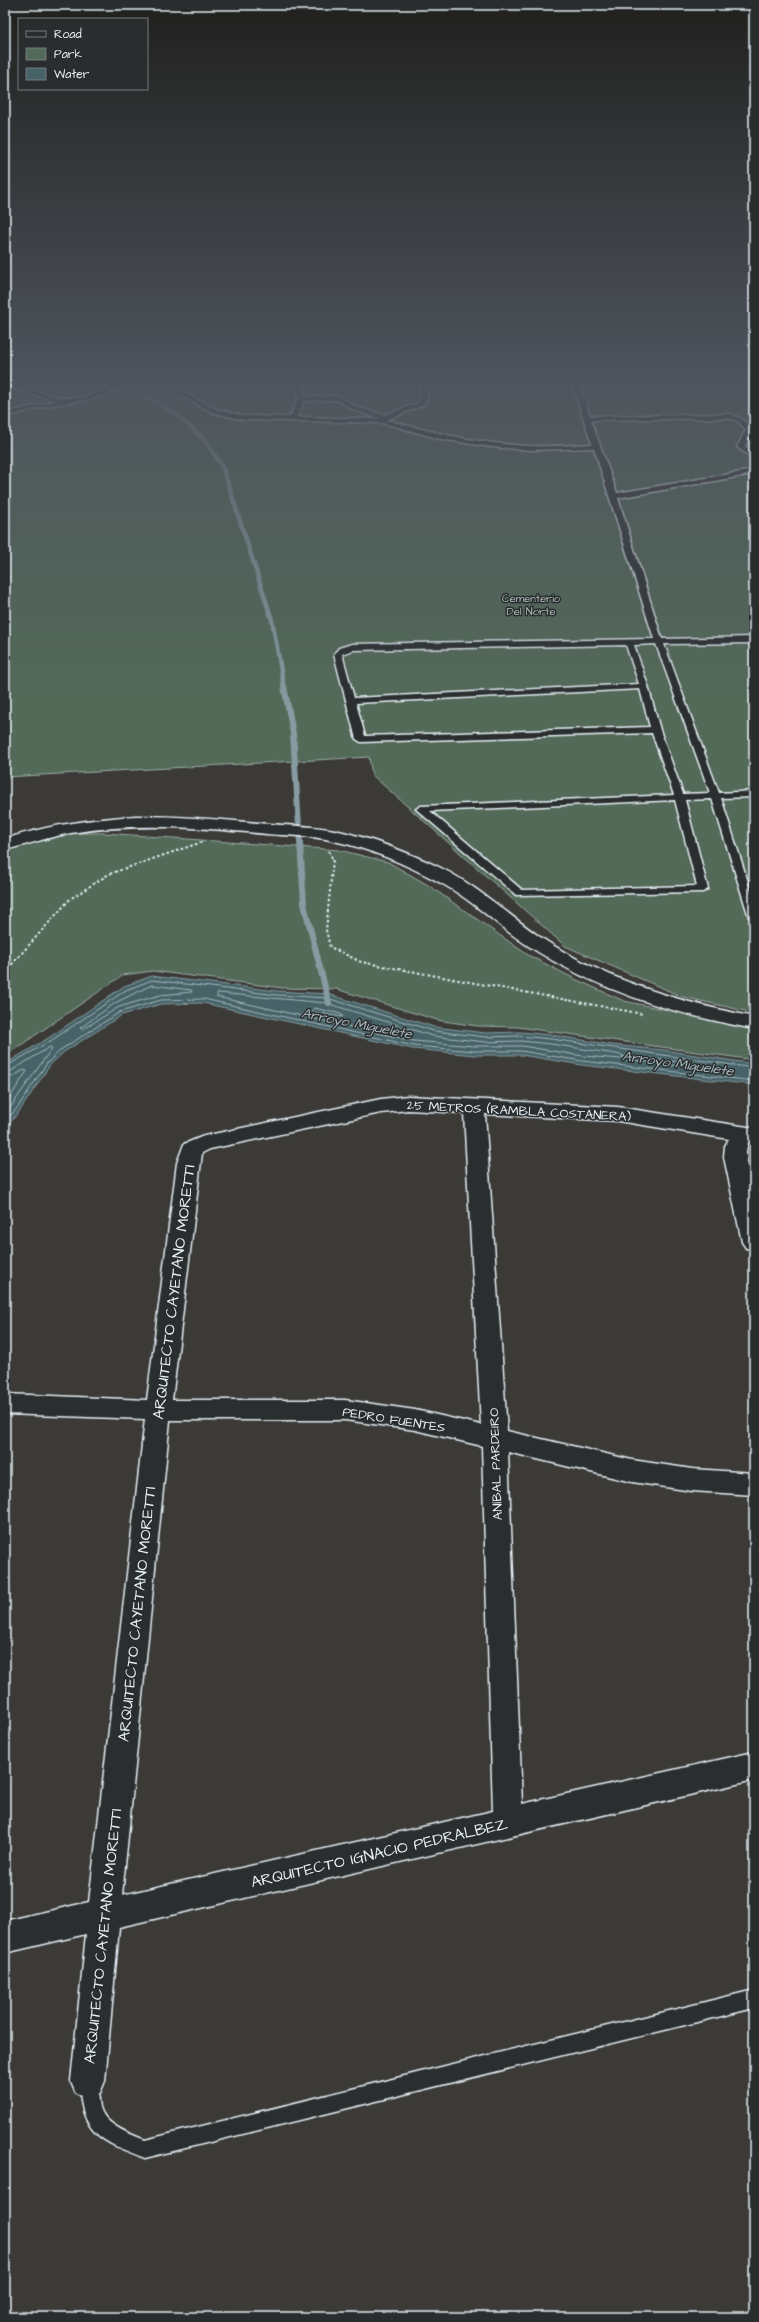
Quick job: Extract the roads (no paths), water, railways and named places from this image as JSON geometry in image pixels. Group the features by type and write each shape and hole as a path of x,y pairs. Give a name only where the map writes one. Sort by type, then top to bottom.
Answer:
{"street":[{"path":"5,846 51,830 88,824 156,821 250,827 332,842 406,859 448,880 495,910 535,941 584,970 671,1005 710,1015 754,1022"},
{"name":"25 METROS (RAMBLA COSTANERA)","path":"192,1149 204,1143 381,1106 408,1102 618,1114 693,1124 749,1134"},
{"name":"ANÍBAL PARDEIRO","path":"474,1106 495,1438 508,1822"},
{"path":"749,1134 736,1146 735,1157 754,1242"},
{"name":"ARQUITECTO CAYETANO MORETTI","path":"88,2080 103,1915 158,1410 188,1163 192,1149"},
{"name":"PEDRO FUENTES","path":"5,1404 158,1410 345,1410 415,1420 495,1438 532,1449 632,1471 692,1480 754,1484"},
{"name":"ARQUITECTO IGNACIO PEDRALBEZ","path":"5,1937 754,1766"}],"lane":[{"path":"612,489 659,642 715,794 754,917"},
{"path":"614,496 653,489"},
{"path":"655,730 361,739 338,654 342,650 352,647 754,640"},
{"path":"629,642 644,686 655,730 679,796 703,889 520,893 421,809 609,799 679,796 715,794 754,794"},
{"path":"351,701 644,686"},
{"path":"88,2080 92,2113 110,2135 145,2149 754,1999"}],"water":[{"name":"Arroyo Miguelete","path":"152,976 277,991 328,994 434,1027 486,1033 520,1032 552,1035 612,1045 663,1050 754,1064 754,1085 582,1065 521,1055 474,1055 413,1049 203,1003 161,1004 122,1015 64,1052 50,1065 21,1109 5,1129 5,1064 50,1037 124,986"}],"waterway":[{"path":"230,489 272,620 284,687"},
{"name":"Arroyo Miguelete","path":"284,686 293,733 304,904 329,1003"}],"park label":[{"name":"Cementerio Del Norte","path":"531,604"}]}
